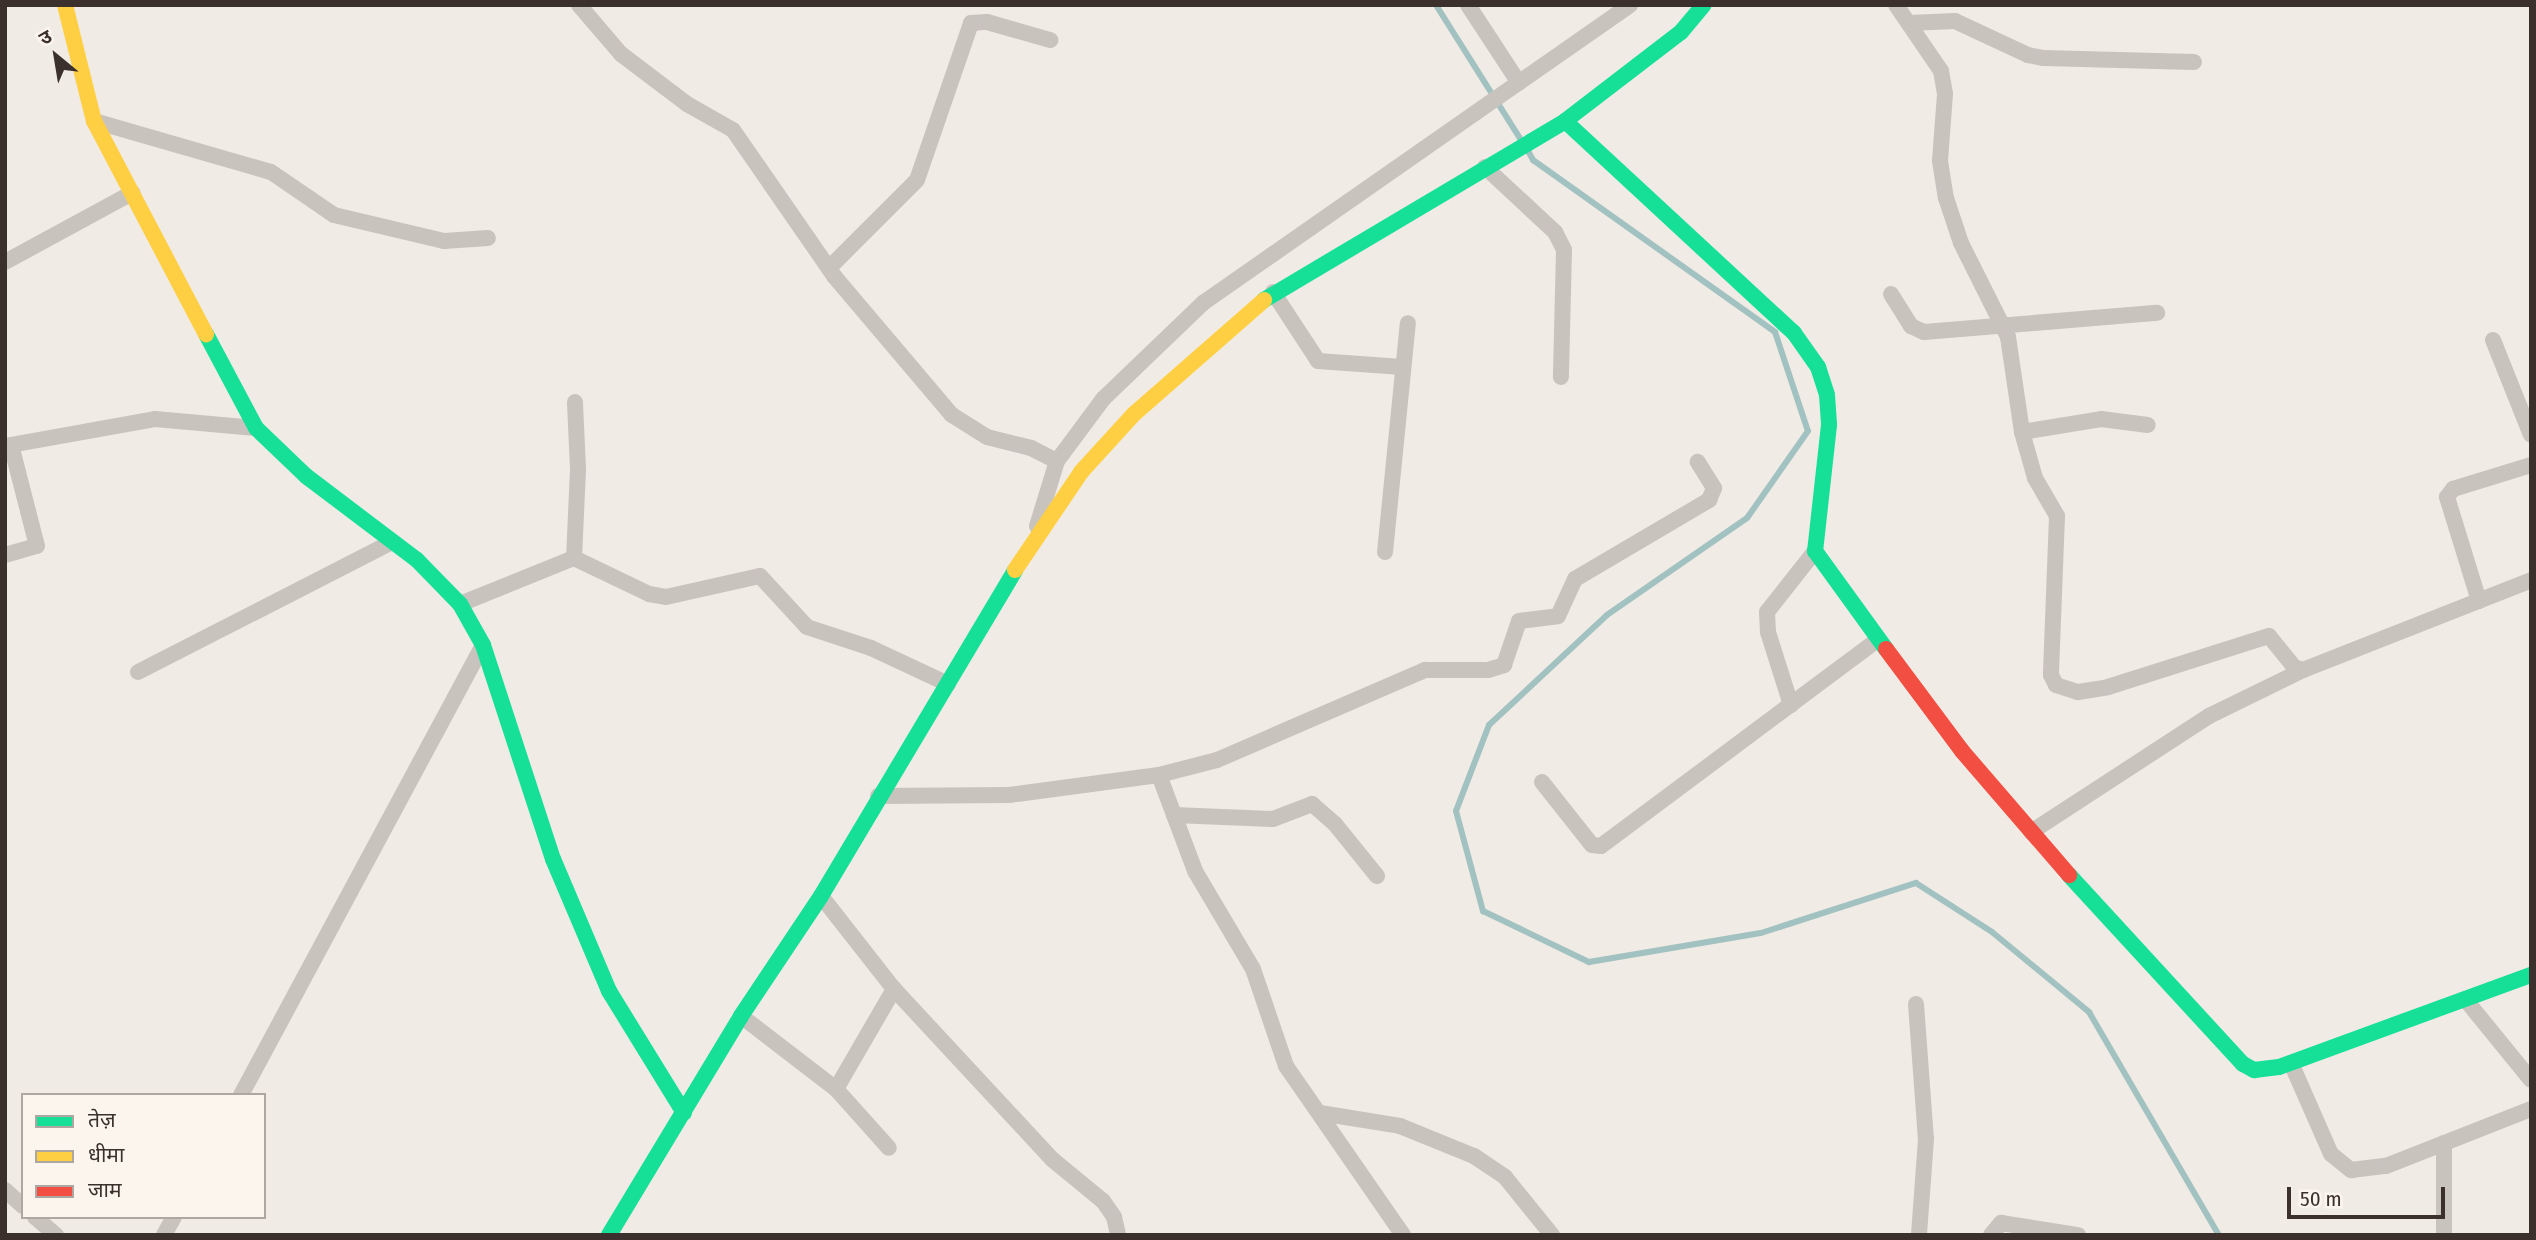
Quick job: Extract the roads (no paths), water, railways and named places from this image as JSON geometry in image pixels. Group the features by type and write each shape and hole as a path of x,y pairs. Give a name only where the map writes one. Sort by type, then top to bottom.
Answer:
{"street":[{"path":"65,5 94,121 256,428 277,452 392,542 460,604 483,645 554,859 609,991 684,1114"},
{"path":"579,5 621,54 687,104 733,130 829,268 965,426 1057,461"},
{"path":"1468,5 1513,87"},
{"path":"1032,541 1057,461 1103,399 1203,303 1460,127 1630,5"},
{"path":"609,1235 741,1016 821,896 1032,541 1081,472 1134,414 1273,292 1565,121 1681,32 1704,5"},
{"path":"1896,5 1941,71 1945,94 1940,161 1947,198 1961,243 2010,344 2022,432 2035,478 2059,524 2051,676 2056,684 2078,692 2108,687 2269,636 2294,667 2304,670"},
{"path":"1909,23 1955,21 2028,55 2043,58 2194,62"},
{"path":"829,268 917,180 971,23 987,22 1050,40"},
{"path":"94,121 271,172 334,215 443,242 488,238"},
{"path":"1565,121 1715,255 1794,333 1818,367 1827,395 1829,425 1815,551 1768,611 1768,632 1791,705"},
{"path":"1485,167 1555,232 1564,250 1561,377"},
{"path":"5,262 132,194"},
{"path":"1273,292 1318,361 1402,367"},
{"path":"1891,294 1917,331 2157,313"},
{"path":"1385,552 1408,323"},
{"path":"2493,340 2531,435"},
{"path":"574,558 579,469 575,402"},
{"path":"5,555 37,546 25,488 8,446 155,419 256,428"},
{"path":"2022,432 2101,419 2148,425"},
{"path":"878,796 1009,795 1159,775 1217,760 1425,670 1488,670 1504,664 1519,621 1558,616 1575,579 1710,500 1714,488 1698,461"},
{"path":"2479,601 2447,497 2453,489 2531,465"},
{"path":"138,672 392,542"},
{"path":"1815,551 1877,640 2031,832 2243,1064 2262,1071 2291,1063 2531,975"},
{"path":"460,604 574,558 649,594 666,597 680,598 750,575 760,576 807,627 871,648 948,684"},
{"path":"2031,832 2209,716 2304,670 2531,580"},
{"path":"1542,782 1592,845 1601,846 1877,640"},
{"path":"242,1093 483,645"},
{"path":"1159,775 1195,871 1253,969 1277,1048 1403,1235"},
{"path":"1174,816 1273,819 1312,804 1335,824 1377,876"},
{"path":"821,896 894,989 1053,1160 1102,1201 1114,1217 1118,1235"},
{"path":"836,1089 894,989"},
{"path":"2465,999 2531,1080"},
{"path":"1916,1004 1926,1139 1919,1235"},
{"path":"741,1016 836,1089 889,1148"},
{"path":"2291,1063 2331,1154 2351,1170 2385,1166 2531,1109"},
{"path":"1320,1113 1400,1126 1474,1156 1505,1177 1552,1235"},
{"path":"2444,1143 2444,1235"},
{"path":"5,1190 21,1204"},
{"path":"37,1219 56,1235"},
{"path":"164,1235 173,1219"},
{"path":"1991,1235 2001,1223 2078,1235"}],"waterway":[{"path":"1436,5 1521,140"},
{"path":"1527,149 1533,160 1775,332 1808,431 1747,518 1607,615 1489,725 1456,811 1483,911 1589,962 1761,933 1916,883 1992,932 2089,1012 2219,1235"}]}
